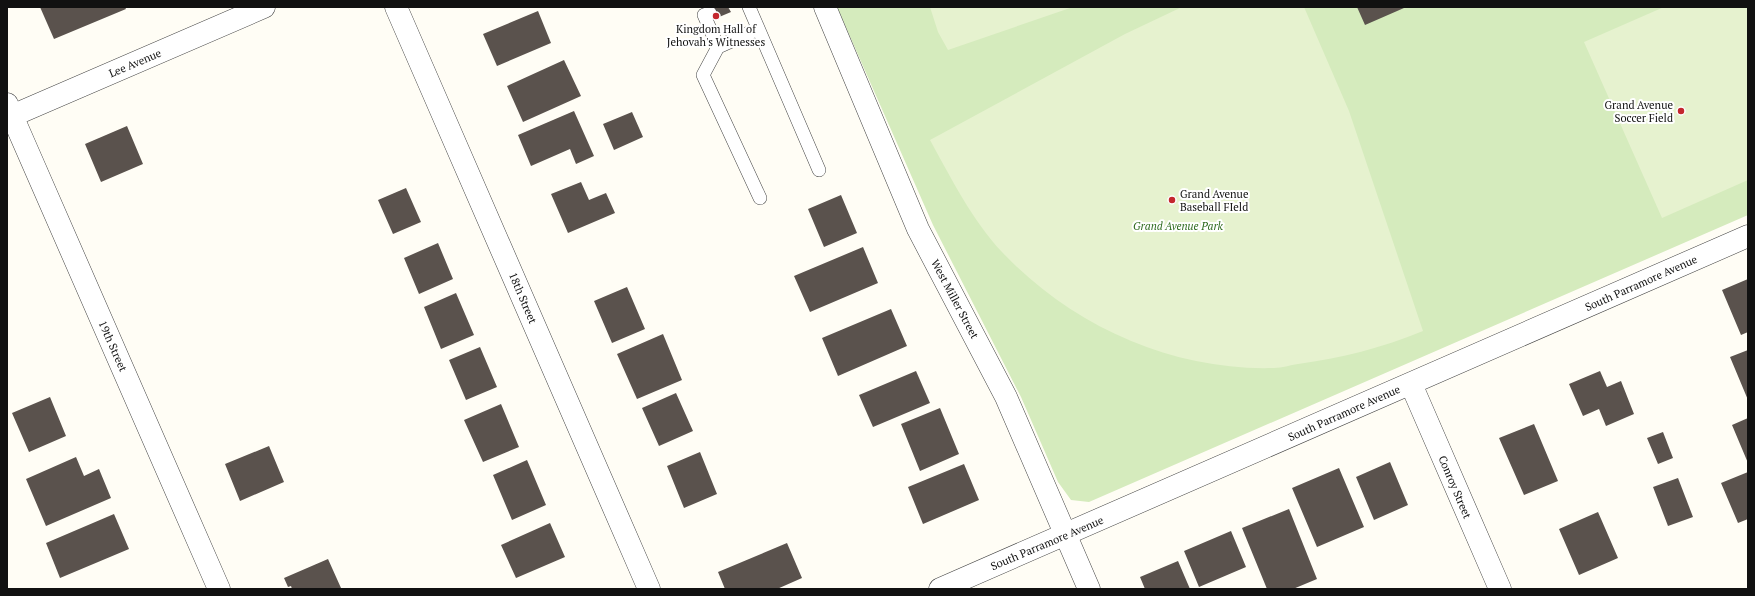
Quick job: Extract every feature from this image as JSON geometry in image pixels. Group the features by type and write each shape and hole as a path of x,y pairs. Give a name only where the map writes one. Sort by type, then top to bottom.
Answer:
{"street":[{"name":"Lee Avenue","path":"9,113 264,7"},
{"name":"18th Street","path":"396,7 649,589"},
{"name":"West Miller Street","path":"824,7 918,229 1006,396 1089,589"},
{"name":"19th Street","path":"9,113 219,589"},
{"name":"South Parramore Avenue","path":"940,589 1748,236"},
{"name":"Conroy Street","path":"1411,384 1500,589"}],"lane":[{"path":"749,7 819,170"},
{"path":"710,13 704,15 718,47"},
{"path":"758,29 718,47 703,75 760,198"}],"green space":[{"name":"Grand Avenue Park","path":"837,7 1748,7 1748,215 1089,502 1071,500 1058,482 1021,397 933,225"},
{"path":"930,7 1073,7 948,50 938,32"},
{"name":"Grand Avenue Baseball FIeld","path":"1182,7 1304,7 1349,111 1423,331 1361,352 1280,368 1236,367 1198,362 1162,352 1126,339 1092,322 1060,302 1030,278 991,240 954,184 930,140 1125,34"},
{"name":"Grand Avenue Soccer Field","path":"1664,7 1748,7 1748,180 1662,218 1584,42"}],"building":[{"path":"40,7 125,7 126,9 54,39"},
{"name":"Kingdom Hall of Jehovah's Witnesses","path":"707,7 728,7 731,12 712,20"},
{"path":"1357,7 1404,7 1404,8 1365,25"},
{"path":"538,11 551,43 497,66 483,34"},
{"path":"564,60 581,96 523,122 507,86"},
{"path":"574,111 594,156 576,164 570,149 531,166 518,135"},
{"path":"632,112 643,137 614,150 603,124"},
{"path":"127,126 143,164 101,182 85,144"},
{"path":"581,182 589,200 606,193 615,213 568,233 551,194"},
{"path":"406,188 421,222 393,234 378,200"},
{"path":"841,195 857,233 824,247 808,209"},
{"path":"438,243 453,279 419,294 404,258"},
{"path":"863,247 878,283 810,312 794,276"},
{"path":"1748,279 1748,332 1741,335 1722,290"},
{"path":"627,287 645,329 612,343 594,301"},
{"path":"456,293 474,335 441,349 424,307"},
{"path":"891,309 907,346 838,376 822,338"},
{"path":"663,334 682,380 637,399 617,354"},
{"path":"480,347 497,387 466,400 449,360"},
{"path":"1748,350 1748,400 1730,357"},
{"path":"916,371 930,403 873,427 859,395"},
{"path":"1600,371 1607,387 1621,381 1634,414 1606,426 1599,409 1583,416 1569,384"},
{"path":"676,393 693,431 659,446 642,408"},
{"path":"50,397 66,436 29,452 12,413"},
{"path":"501,404 519,447 483,462 464,420"},
{"path":"940,408 959,454 920,471 901,424"},
{"path":"1748,418 1748,463 1732,425"},
{"path":"1534,424 1558,481 1524,495 1499,438"},
{"path":"1663,432 1673,458 1658,464 1647,438"},
{"path":"269,446 284,482 240,501 225,464"},
{"path":"700,452 717,494 684,508 667,466"},
{"path":"76,457 84,476 99,469 111,498 46,526 26,479"},
{"path":"527,460 546,505 512,520 493,475"},
{"path":"1390,462 1408,505 1374,520 1356,477"},
{"path":"964,464 979,500 923,524 908,487"},
{"path":"1339,468 1364,527 1317,547 1292,488"},
{"path":"1748,472 1748,519 1738,523 1721,483"},
{"path":"1678,478 1693,517 1668,526 1653,487"},
{"path":"1289,509 1317,579 1293,589 1267,589 1242,528"},
{"path":"1598,512 1618,558 1579,575 1559,529"},
{"path":"114,514 129,549 60,578 46,543"},
{"path":"550,523 565,557 516,578 501,545"},
{"path":"1231,531 1246,567 1199,587 1184,551"},
{"path":"787,543 802,578 777,589 725,589 718,572"},
{"path":"328,559 341,588 292,589 291,586 288,587 284,578"},
{"path":"1178,561 1190,589 1145,589 1140,577"}],"place":[{"name":"Kingdom Hall of Jehovah's Witnesses","path":"716,16"},
{"name":"Grand Avenue Soccer Field","path":"1681,111"},
{"name":"Grand Avenue Baseball FIeld","path":"1172,200"}]}
